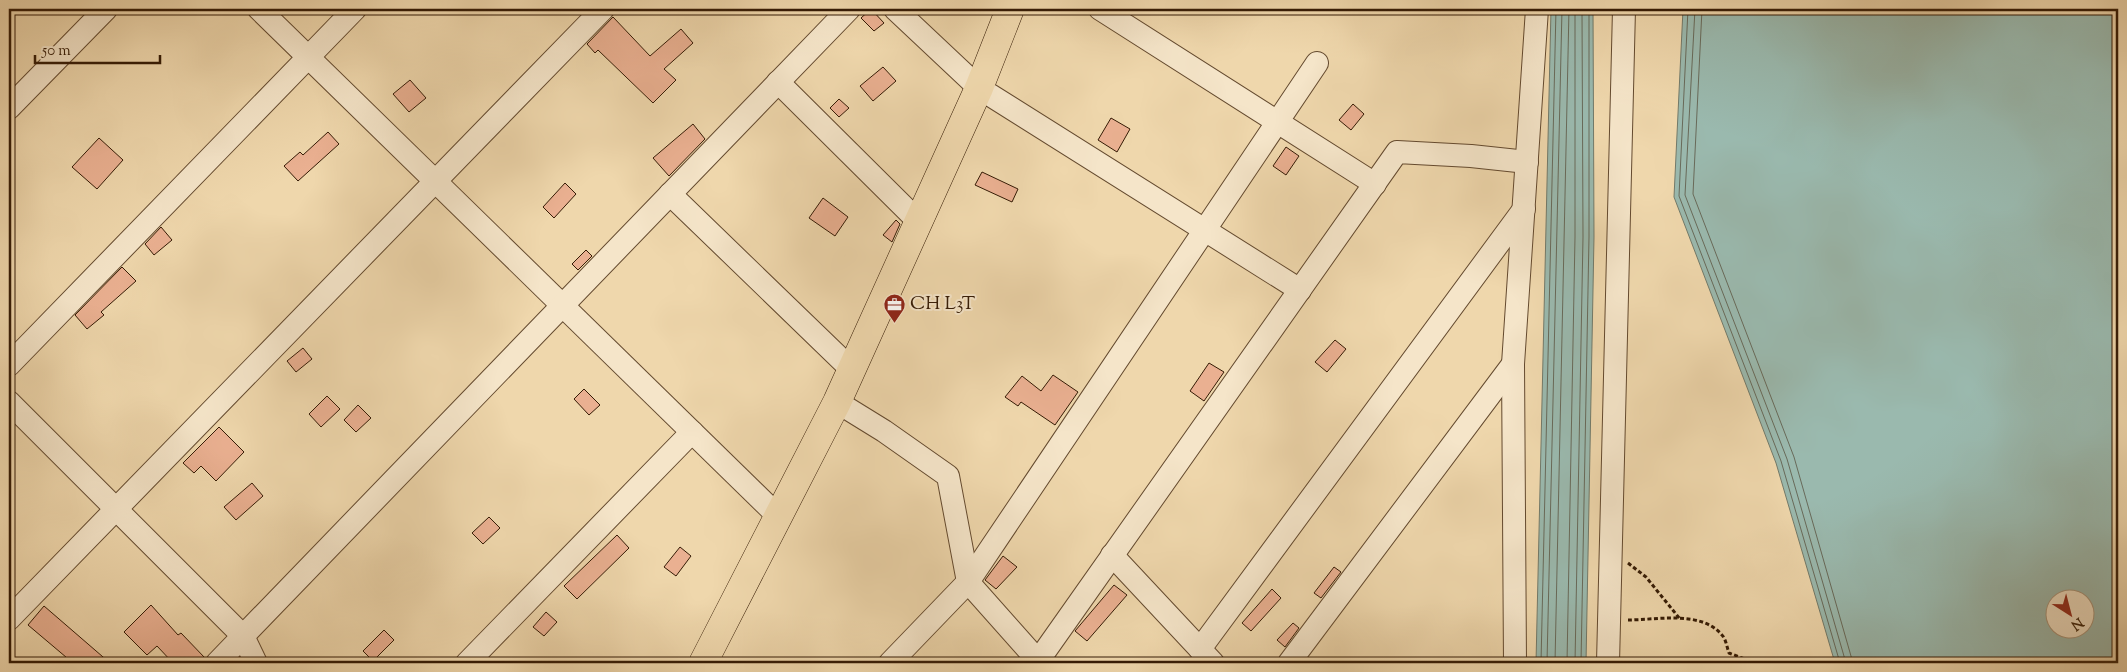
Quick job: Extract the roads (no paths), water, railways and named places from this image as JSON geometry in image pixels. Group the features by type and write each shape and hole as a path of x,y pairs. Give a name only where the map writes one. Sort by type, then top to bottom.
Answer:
{"main road":[{"path":"703,663 837,402 978,88 1010,9"}],"street":[{"path":"9,108 106,9"},
{"path":"259,9 779,517"},
{"path":"9,365 355,9"},
{"path":"9,619 603,9"},
{"path":"217,663 849,9"},
{"path":"895,9 978,88 1300,290"},
{"path":"1100,9 1375,184"},
{"path":"1515,663 1513,364 1537,9"},
{"path":"1608,663 1624,9"},
{"path":"890,663 968,582 1318,63"},
{"path":"778,82 919,222"},
{"path":"837,402 884,431 948,476 968,582 1039,662 1112,555 1397,152 1471,156 1527,162"},
{"path":"670,194 852,370"},
{"path":"1112,555 1206,656 1524,209"},
{"path":"1290,663 1513,364"},
{"path":"9,402 243,636 256,663"},
{"path":"467,663 692,432"}],"water":[{"path":"1551,9 1593,9 1594,237 1586,663 1536,663"},
{"path":"1683,9 2118,9 2118,663 1835,663 1776,463 1674,197"}],"place":[{"name":"CH L3T","path":"894,323"}]}
